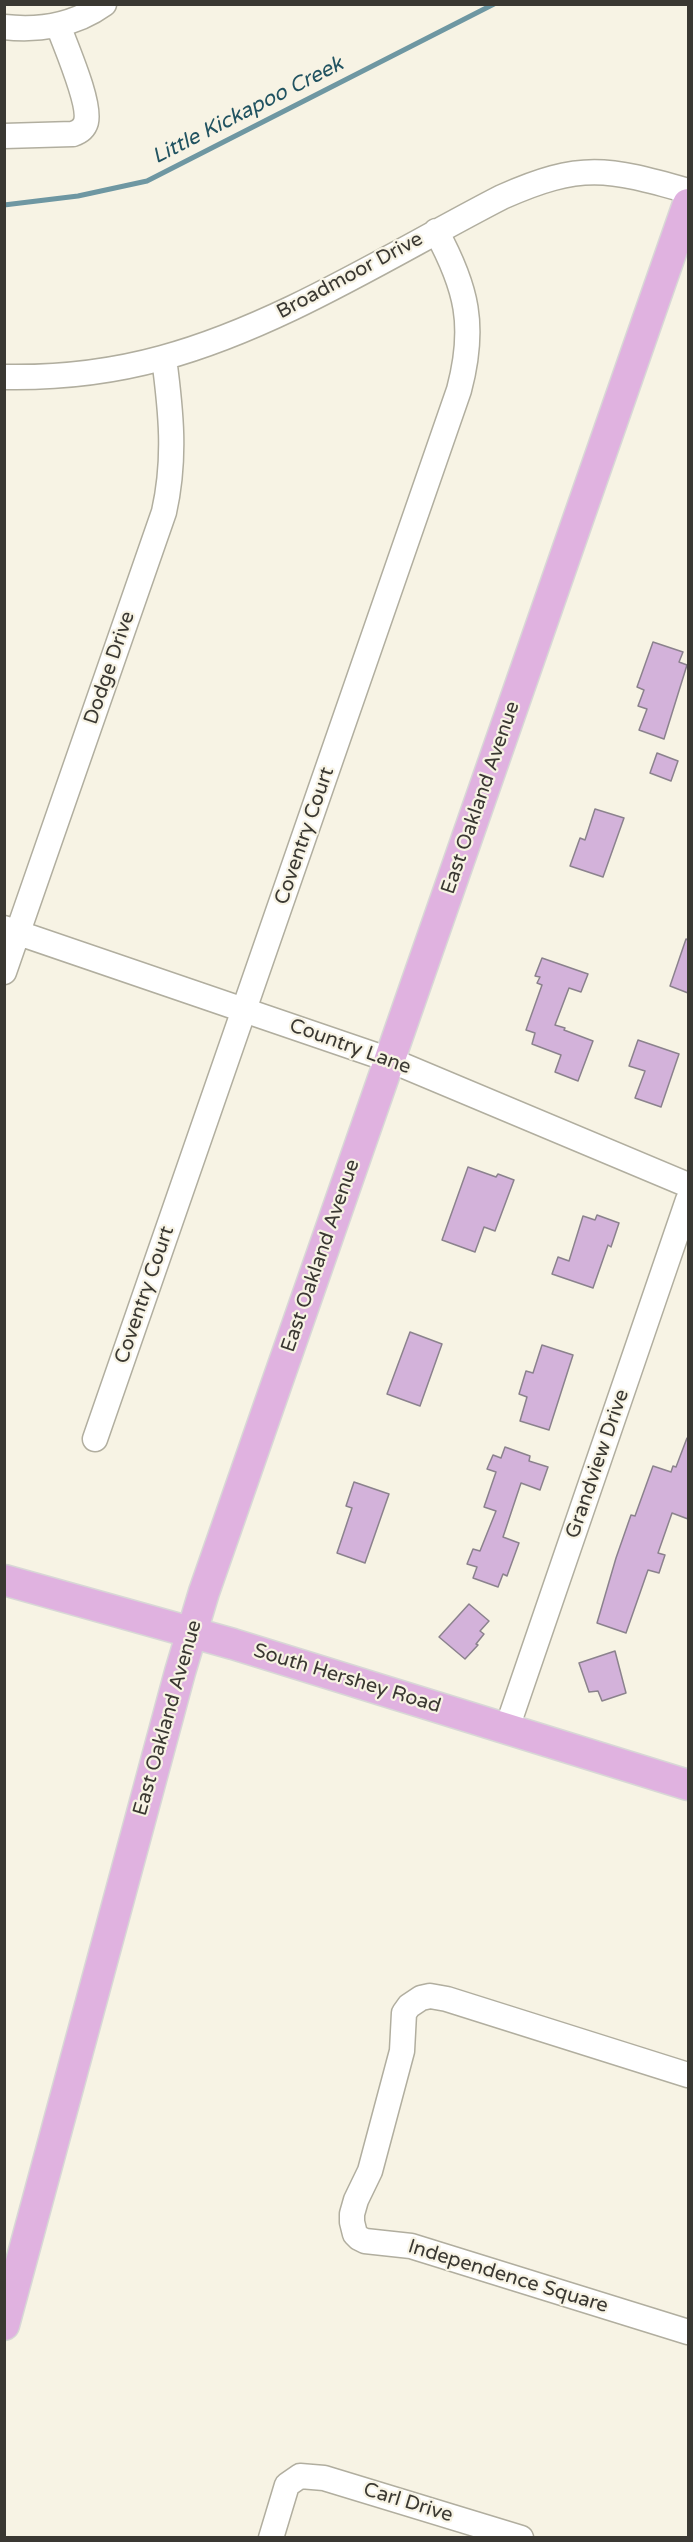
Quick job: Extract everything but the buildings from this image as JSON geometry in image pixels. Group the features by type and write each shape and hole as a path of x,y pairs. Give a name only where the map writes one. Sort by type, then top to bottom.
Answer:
{"main road":[{"name":"East Oakland Avenue","path":"4,2325 191,1633 688,204"},
{"name":"South Hershey Road","path":"4,1580 191,1633 688,1785"}],"street":[{"path":"4,27 39,28 58,25 86,15 104,4"},
{"path":"4,136 73,135 80,132 85,125 85,103 58,25"},
{"name":"Broadmoor Drive","path":"4,377 75,374 164,358 209,343 266,320 436,231 535,183 569,173 628,174 688,191"},
{"name":"Coventry Court","path":"94,1438 459,390 466,363 468,336 466,308 454,264 436,231"},
{"name":"Dodge Drive","path":"4,972 11,931 164,512 171,474 173,444 164,358"},
{"name":"Country Lane","path":"11,931 390,1060 688,1185"},
{"name":"Grandview Drive","path":"507,1728 688,1200"},
{"name":"Independence Square","path":"688,2075 447,1999 430,1996 421,1998 409,2006 404,2013 402,2051 370,2171 356,2200 352,2222 355,2234 365,2241 411,2246 688,2332"},
{"name":"Carl Drive","path":"271,2538 287,2485 300,2476 324,2478 521,2538"}],"waterway":[{"name":"Little Kickapoo Creek","path":"4,205 78,196 147,181 494,4"}]}
